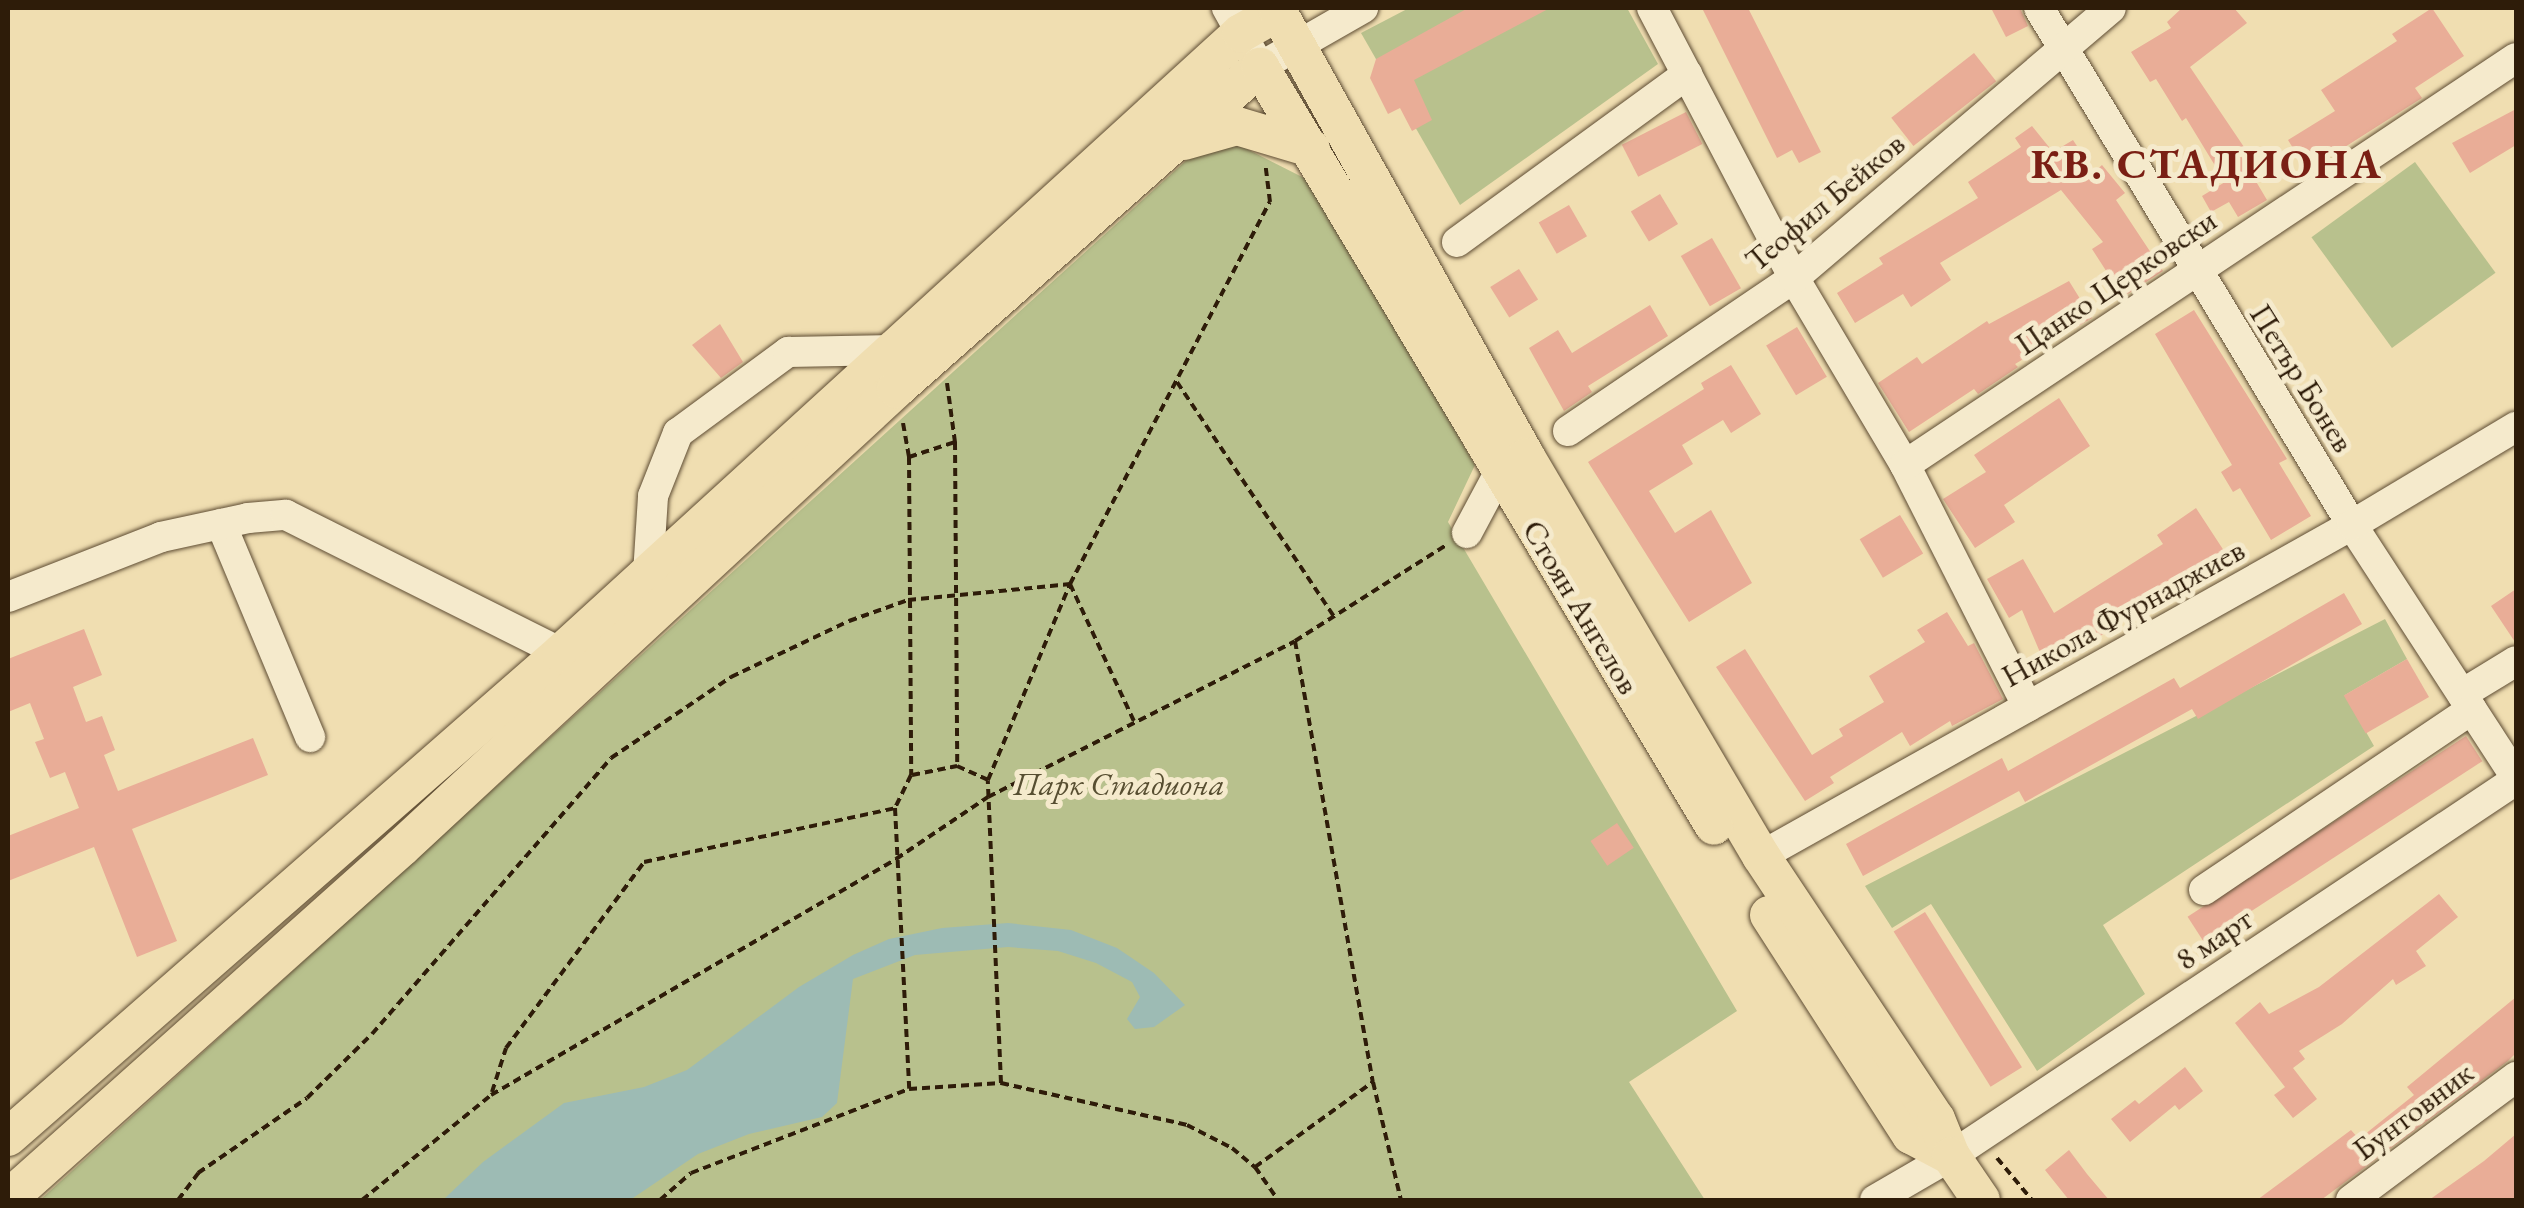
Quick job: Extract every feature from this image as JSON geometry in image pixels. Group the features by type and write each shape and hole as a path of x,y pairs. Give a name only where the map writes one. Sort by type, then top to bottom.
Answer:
{"main road":[{"name":"Стоян Ангелов","path":"1280,9 1296,46 1526,456 1761,856 1936,1119 1965,1146 1981,1200"},
{"path":"8,1137 561,653 894,350 1234,20 1280,9"},
{"name":"Стоян Ангелов","path":"1260,67 1499,473 1741,871 1912,1135 1965,1146"},
{"path":"8,1199 402,848 896,388 1260,67"},
{"path":"1168,148 1237,126 1311,148"}],"street":[{"path":"1260,67 1363,8"},
{"path":"1652,8 1794,278 1905,464 2028,706"},
{"name":"Петър Бонев","path":"2039,8 2352,526 2516,778"},
{"name":"Теофил Бейков","path":"1568,431 1794,278 2061,46 2111,8"},
{"name":"Стоян Ангелов","path":"1234,20 1260,67"},
{"name":"Цанко Церковски","path":"1905,464 2516,58"},
{"path":"1457,242 1687,74"},
{"path":"648,574 653,496 678,433 788,352 894,350"},
{"name":"Никола Фурнаджиев","path":"1761,856 2352,526 2516,427"},
{"path":"1467,533 1499,473"},
{"path":"8,596 161,536 286,516 561,653"},
{"path":"221,524 310,737"},
{"path":"2204,890 2467,701 2516,661"},
{"name":"8 март","path":"1875,1200 1965,1146 2516,778"},
{"name":"Бунтовник","path":"2351,1200 2516,1077"}],"path":[{"path":"1001,1083 988,780 1070,584 1270,202 1260,131"},
{"path":"942,349 955,442 958,766"},
{"path":"1177,382 1336,618"},
{"path":"896,388 909,456 911,775 895,808 908,1088"},
{"path":"909,456 955,442"},
{"path":"362,1200 491,1095 896,858 988,797 1295,641 1467,533"},
{"path":"178,1200 198,1173 307,1098 372,1034 612,758 731,677 849,621 908,600 1070,584"},
{"path":"1070,584 1134,721"},
{"path":"1295,641 1373,1082 1401,1200"},
{"path":"911,775 958,766 988,780"},
{"path":"491,1095 506,1048 644,862 895,808"},
{"path":"1255,1167 1373,1082"},
{"path":"660,1200 691,1174 908,1088 1001,1083 1187,1125 1232,1148 1255,1167 1278,1200"},
{"path":"1965,1146 2032,1200"}],"green space":[{"path":"1409,8 1627,8 1658,64 1460,205 1361,33"},
{"name":"Парк Стадиона","path":"1239,145 1314,183 1475,465 1448,522 1737,1011 1629,1082 1705,1200 40,1200 1200,148"},
{"path":"2415,162 2496,273 2392,348 2311,237"},
{"path":"2385,619 2407,659 2345,695 2374,746 2103,925 2145,994 2037,1071 1931,904 1892,928 1865,886"}],"water":[{"path":"1008,923 1071,930 1117,948 1154,973 1185,1005 1154,1027 1135,1029 1127,1019 1140,997 1132,982 1096,963 1058,951 1008,947 915,955 853,979 837,1103 822,1117 749,1134 698,1154 630,1200 443,1200 483,1162 564,1103 644,1087 687,1070 799,987 853,955 889,939 942,928"}],"building":[{"path":"1468,8 1550,8 1414,80 1432,120 1412,131 1400,108 1388,114 1370,78 1376,59"},
{"path":"1702,8 1748,8 1821,152 1799,163 1792,150 1777,158"},
{"path":"1991,8 2020,8 2028,26 2006,37"},
{"path":"2182,8 2234,8 2247,23 2190,67 2244,147 2238,151 2267,200 2238,217 2229,202 2211,212 2202,196 2225,182 2186,118 2182,121 2156,79 2150,82 2131,52 2171,28 2167,22"},
{"path":"2432,8 2464,56 2415,88 2422,98 2307,171 2288,140 2335,111 2321,90 2397,41 2392,34"},
{"path":"1974,53 1996,81 1913,146 1891,118"},
{"path":"2516,109 2516,145 2470,173 2452,143"},
{"path":"1686,112 1702,144 1638,177 1622,145"},
{"path":"2032,126 2053,152 2073,140 2094,172 2102,165 2125,193 2116,200 2163,271 2123,297 2092,249 2103,242 2061,190 1940,263 1951,280 1911,307 1903,294 1855,323 1837,293 1883,264 1879,258 1978,198 1968,182 2021,147 2015,138"},
{"path":"1660,194 1678,224 1649,242 1631,212"},
{"path":"1569,205 1587,236 1557,254 1539,222"},
{"path":"1712,238 1741,288 1710,306 1681,256"},
{"path":"1519,269 1538,300 1509,318 1490,287"},
{"path":"2069,281 2092,318 2015,364 2018,367 1978,394 1974,389 1909,432 1878,383 1917,357 1922,364 1987,321 1989,324"},
{"path":"1650,305 1668,336 1588,386 1592,392 1564,411 1529,348 1558,330 1572,353"},
{"path":"2194,310 2287,459 2279,463 2311,516 2271,540 2240,488 2233,492 2221,472 2232,465 2155,334"},
{"path":"720,324 743,362 721,378 692,345"},
{"path":"1797,327 1827,377 1796,395 1766,346"},
{"path":"1731,365 1761,414 1731,433 1723,420 1682,445 1693,464 1649,491 1675,533 1711,510 1752,583 1689,622 1588,462 1704,389 1701,383"},
{"path":"2059,398 2090,446 2004,505 2015,522 1975,548 1943,499 1986,472 1974,455"},
{"path":"2196,508 2228,557 2089,643 2085,637 2042,657 2022,610 2009,618 1987,579 2023,559 2054,613 2163,544 2157,535"},
{"path":"1900,515 1923,554 1883,578 1860,539"},
{"path":"2516,589 2516,642 2515,642 2491,606"},
{"path":"2344,593 2362,624 2198,719 2192,709 2025,802 2019,791 1863,876 1846,844 2002,758 2008,771 2174,678 2180,688"},
{"path":"1947,612 1968,646 1974,643 2003,699 1952,726 1950,721 1910,746 1902,732 1830,777 1834,783 1805,801 1716,667 1745,649 1812,755 1843,736 1839,729 1884,702 1869,676 1925,642 1917,630"},
{"path":"84,629 102,675 73,687 86,722 102,716 115,750 104,755 118,791 253,738 268,775 132,829 177,941 137,957 94,847 8,881 8,836 79,808 65,772 50,778 35,742 44,739 30,703 8,712 8,659"},
{"path":"2407,659 2429,697 2366,734 2344,696"},
{"path":"2466,736 2482,761 2204,942 2188,917"},
{"path":"1617,823 1634,848 1607,866 1590,841"},
{"path":"2439,894 2458,917 2416,951 2426,966 2396,985 2393,979 2342,1024 2299,1051 2305,1059 2293,1068 2317,1099 2293,1118 2274,1095 2285,1087 2235,1023 2260,1002 2269,1014 2319,987"},
{"path":"1925,912 2022,1067 1991,1087 1894,932"},
{"path":"2516,997 2516,1053 2508,1061 2321,1200 2257,1200 2351,1130 2359,1139 2414,1095 2407,1087"},
{"path":"2185,1067 2203,1091 2179,1110 2175,1105 2130,1142 2111,1119 2135,1100 2139,1104"},
{"path":"2516,1134 2516,1200 2429,1200 2484,1161"},
{"path":"2069,1150 2109,1200 2069,1200 2045,1170"}],"district":[{"name":"КВ. СТАДИОНА","path":"2207,164"}]}
